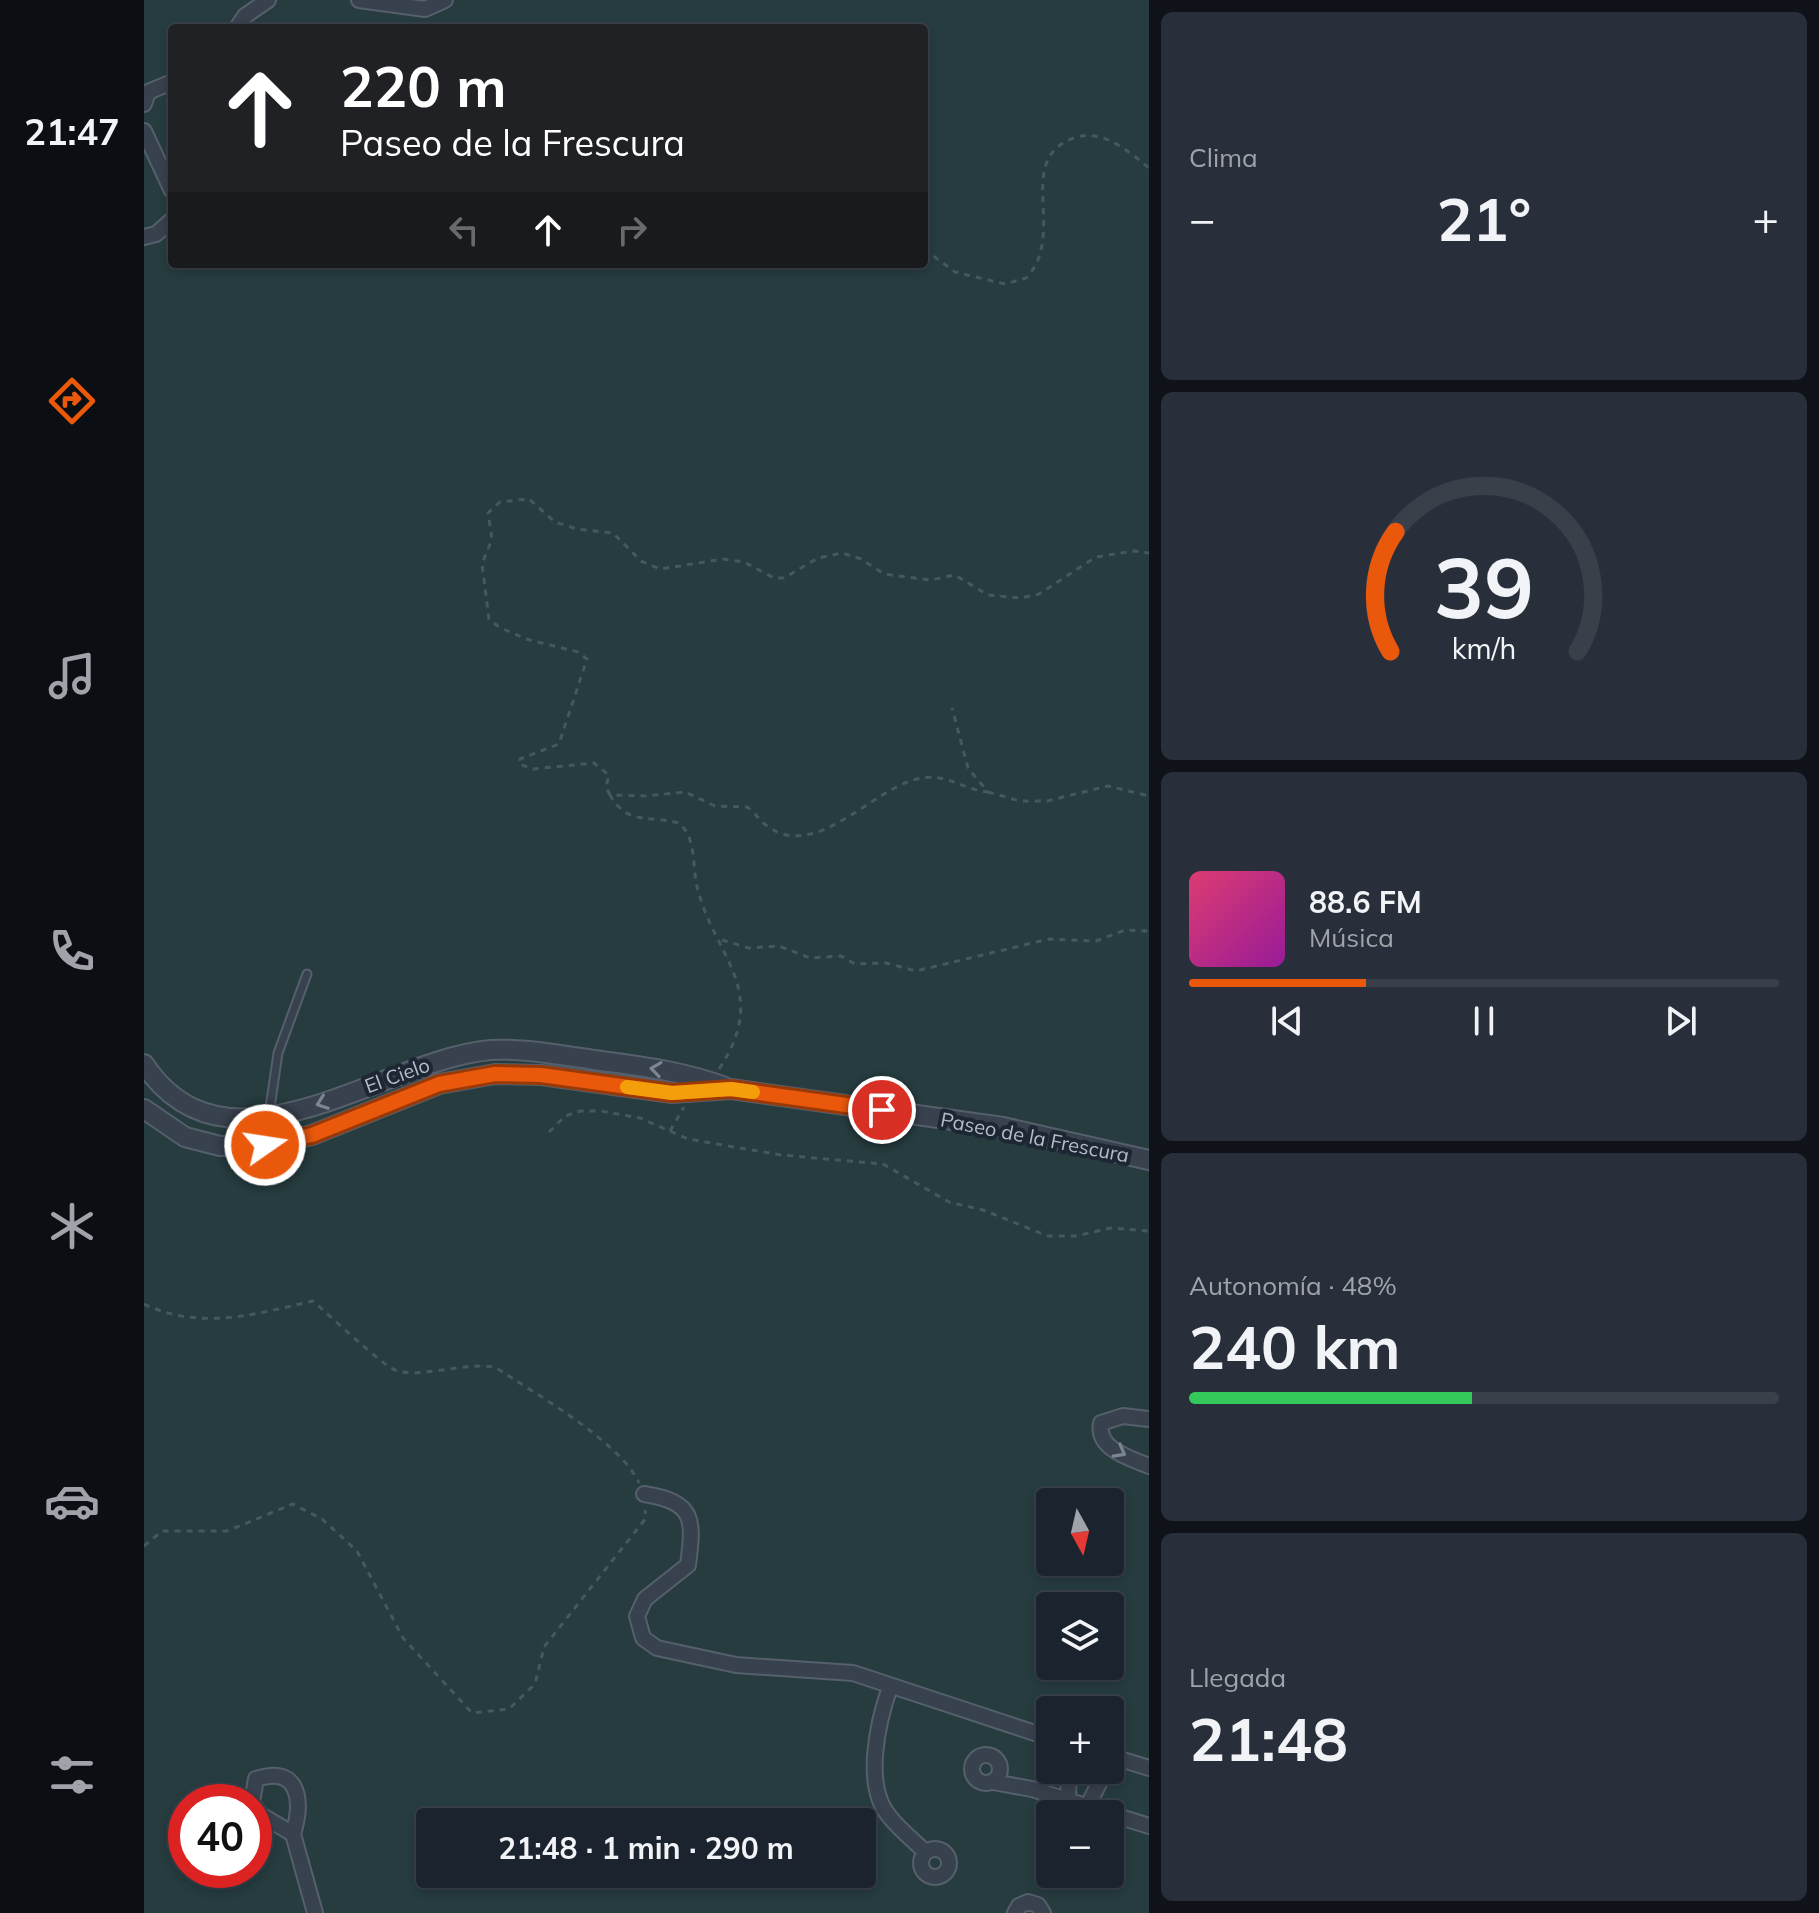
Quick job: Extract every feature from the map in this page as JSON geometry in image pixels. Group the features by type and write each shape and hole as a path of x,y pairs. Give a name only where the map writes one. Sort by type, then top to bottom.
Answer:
{"street":[{"path":"240,24 245,16 268,0"},
{"path":"359,0 425,9 445,0"},
{"path":"144,104 148,92 168,84"},
{"path":"144,131 168,182"},
{"path":"144,237 156,234 168,224"},
{"name":"El Cielo","path":"144,1064 166,1091 191,1108 224,1119 267,1118 306,1108 438,1060 491,1050 557,1055 688,1073 701,1086"},
{"name":"El Cielo","path":"144,1109 185,1137 220,1146 265,1145 312,1135 439,1084 495,1074 541,1075 672,1093 701,1086 731,1089"},
{"name":"Paseo de la Frescura","path":"731,1089 1003,1127 1149,1160"},
{"path":"1149,1419 1111,1418 1101,1423 1100,1431 1107,1445 1149,1466"},
{"path":"644,1494 669,1498 689,1515 693,1524 688,1565 645,1599 637,1616 643,1638 657,1648 736,1665 853,1673 1036,1734"},
{"path":"890,1687 878,1722 875,1765 879,1793 887,1814 925,1852"},
{"path":"1124,1764 1149,1768"},
{"path":"255,1784 256,1779 272,1774 284,1776 293,1784 297,1795 297,1821 293,1834 315,1913"},
{"path":"993,1782 1068,1800 1069,1784"},
{"path":"1124,1817 1149,1826"},
{"path":"272,1822 293,1834"},
{"path":"1015,1913 1019,1906 1028,1902 1038,1905 1043,1913"}],"lane":[{"path":"265,1145 278,1053 307,974"}],"path":[{"path":"928,252 955,272 1005,284 1026,278 1041,256 1046,234 1041,183 1050,154 1064,141 1089,133 1107,138 1149,168"},
{"path":"670,1131 701,1086 720,1069 730,1050 740,1019 740,990 696,882 685,828 668,820 633,818 622,811 606,787 609,775 594,763 533,769 519,764 520,759 559,744 587,659 578,652 507,632 489,619 482,556 492,539 488,513 500,502 529,499 555,522 577,529 613,533 641,561 660,569 724,559 744,562 774,578 784,578 818,558 842,553 861,559 884,574 930,580 955,575 996,597 1021,598 1039,594 1083,563 1108,553 1149,553"},
{"path":"952,708 968,768 988,792"},
{"path":"610,795 646,796 685,792 715,806 747,807 771,829 805,836 821,831 897,786 916,779 947,778 966,791 988,792 1020,801 1079,796 1108,786 1149,796"},
{"path":"722,940 749,948 779,946 810,958 841,956 855,964 886,963 916,971 1049,939 1096,941 1125,930 1149,931"},
{"path":"549,1132 565,1116 581,1111 640,1118 688,1139 781,1155 883,1164 949,1202 983,1210 1048,1236 1076,1236 1111,1228 1149,1231"},
{"path":"144,1304 167,1315 228,1320 313,1301 395,1370 426,1372 473,1363 495,1367 607,1445 632,1469 644,1494 646,1518 544,1647 535,1684 509,1709 472,1713 403,1638 357,1551 322,1519 293,1504 227,1531 162,1531 144,1546"}],"green space":[{"path":"144,0 1149,0 1149,1913 144,1913"}],"slow traffic":[{"path":"627,1087 672,1093 731,1089 753,1092"}],"route":[{"path":"265,1145 312,1135 439,1084 495,1074 541,1075 672,1093 731,1089 882,1110"}]}
